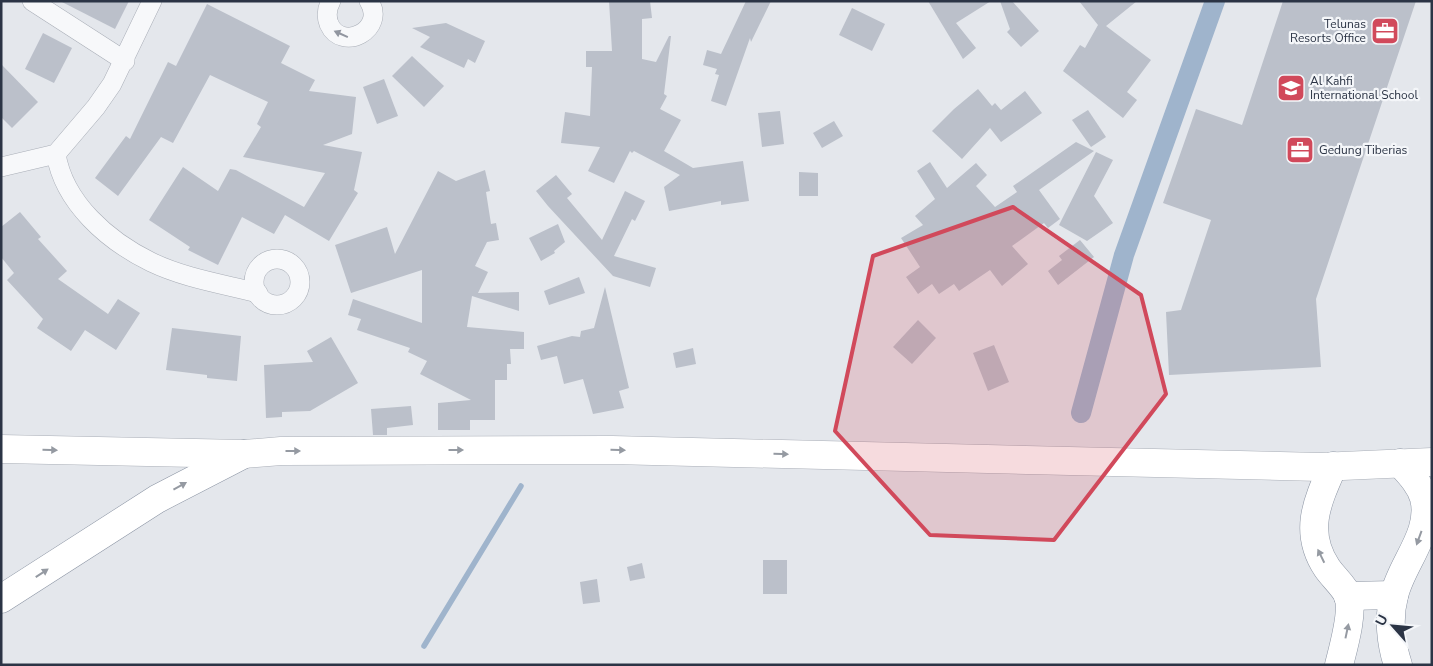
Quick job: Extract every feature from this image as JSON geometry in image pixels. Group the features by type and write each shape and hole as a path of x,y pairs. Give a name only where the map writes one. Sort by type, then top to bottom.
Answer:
{"main road":[{"path":"1,449 244,454 281,451 612,450 1333,466 1432,462"},
{"path":"1,599 156,499 244,454"},
{"path":"1398,665 1391,636 1394,596 1421,535 1425,513 1424,498 1419,488 1400,463"},
{"path":"1333,466 1317,505 1313,526 1319,554 1348,596 1349,624 1339,665"},
{"path":"1348,596 1394,596"}],"street":[{"path":"32,1 124,61"},
{"path":"1,167 56,154 96,107 124,61 152,1"},
{"path":"326,3 332,29 344,37 351,38 359,36 370,27 374,12 369,1"},
{"path":"56,154 62,181 68,191 97,224 122,244 166,268 258,293"}],"highlighted area":[{"path":"1013,207 1141,295 1166,394 1054,540 930,535 835,431 873,256"}],"building":[{"path":"60,1 129,1 115,29"},
{"path":"609,1 650,1 652,18 642,19 642,59 656,62 669,36 671,36 664,94 667,96 660,109 681,120 664,151 693,168 743,161 749,201 721,205 721,201 669,211 664,187 680,175 634,151 632,153 630,151 614,183 588,171 600,147 561,143 565,112 590,116 592,67 586,67 586,51 612,51"},
{"path":"746,1 771,1 751,42 750,38 726,106 711,101 719,75 715,74 717,69 703,65 707,50 721,54"},
{"path":"928,1 991,1 956,23 976,48 963,59"},
{"path":"1000,1 1012,1 1039,31 1021,47 1007,32 1010,29"},
{"path":"1079,1 1137,1 1106,26 1151,60 1127,92 1137,100 1123,118 1063,71 1080,45 1085,48 1098,25"},
{"name":"Gedung Tiberias","path":"1283,1 1416,1 1316,299 1321,367 1169,375 1166,312 1181,310 1211,220 1163,203 1196,109 1242,125"},
{"path":"207,4 290,46 281,63 315,80 309,91 356,97 352,134 323,145 362,152 354,190 358,193 329,241 285,215 274,234 242,217 218,265 188,250 190,247 149,220 183,167 218,191 230,169 236,170 304,207 325,173 243,157 261,127 257,124 268,102 210,75 173,143 161,137 118,196 95,178 126,136 130,139 168,62 176,66"},
{"path":"852,8 885,24 872,51 839,35"},
{"path":"446,23 485,41 475,63 468,59 464,68 420,47 430,37 412,28"},
{"path":"43,33 72,48 54,83 25,69"},
{"path":"412,56 444,86 424,107 392,76"},
{"path":"1,64 38,102 12,128 1,117"},
{"path":"384,79 398,116 377,124 363,87"},
{"path":"978,89 992,106 995,103 1001,110 1025,91 1042,113 1001,142 990,128 962,159 932,131"},
{"path":"1088,110 1106,137 1091,147 1072,120"},
{"path":"780,111 784,144 762,147 758,113"},
{"path":"834,121 843,136 822,148 813,133"},
{"path":"1076,142 1094,151 1039,190 1060,219 1048,228 1044,223 1012,246 1028,264 1002,286 990,270 959,291 954,284 939,294 932,284 918,294 906,277 920,267 901,238 923,225 915,216 935,199 917,171 930,162 947,188 976,163 987,175 976,186 995,207 1017,192 1013,186"},
{"path":"1096,152 1113,160 1094,196 1113,223 1087,241 1059,225"},
{"path":"485,170 490,191 486,192 491,224 496,223 499,240 487,242 475,266 488,272 478,293 519,292 519,311 472,296 467,327 524,332 524,349 510,349 511,364 507,364 507,380 495,380 495,420 470,420 470,430 438,430 438,403 471,400 420,374 427,361 408,352 410,348 357,330 361,319 348,315 353,299 422,323 422,270 351,293 335,245 387,227 395,254 438,171 456,181"},
{"path":"799,172 818,173 818,196 799,196"},
{"path":"556,175 572,194 567,198 602,240 625,191 645,201 635,221 632,219 614,256 656,268 650,287 613,276 548,206 536,191"},
{"path":"20,212 41,237 38,239 67,271 58,279 108,314 118,299 140,313 116,350 85,330 71,351 37,328 43,319 7,280 14,273 1,257 1,227"},
{"path":"558,224 565,242 554,251 555,253 541,261 529,238"},
{"path":"1080,240 1094,257 1058,285 1048,271 1062,260 1059,256"},
{"path":"579,277 585,293 549,305 544,291"},
{"path":"605,287 629,388 619,391 624,408 593,414 583,379 564,384 557,356 541,360 537,346 572,336 580,337 581,331 594,328"},
{"path":"918,320 936,338 912,364 893,347"},
{"path":"172,328 241,336 237,381 207,378 207,375 166,370"},
{"path":"331,337 358,383 310,411 282,412 282,417 266,418 264,365 313,362 307,351"},
{"path":"994,345 1009,382 988,391 973,353"},
{"path":"693,348 696,364 676,368 673,353"},
{"path":"411,406 413,425 387,428 387,435 373,435 371,409"},
{"path":"763,560 787,560 787,594 763,594"},
{"path":"642,563 645,578 630,581 627,567"},
{"path":"597,579 600,602 583,604 580,582"}],"waterway":[{"path":"1081,413 1124,255 1215,1"},
{"path":"424,646 521,486"}],"place":[{"name":"Telunas Resorts Office","path":"1385,31"},
{"name":"Al Kahfi International School","path":"1291,88"},
{"name":"Gedung Tiberias","path":"1300,150"}]}
